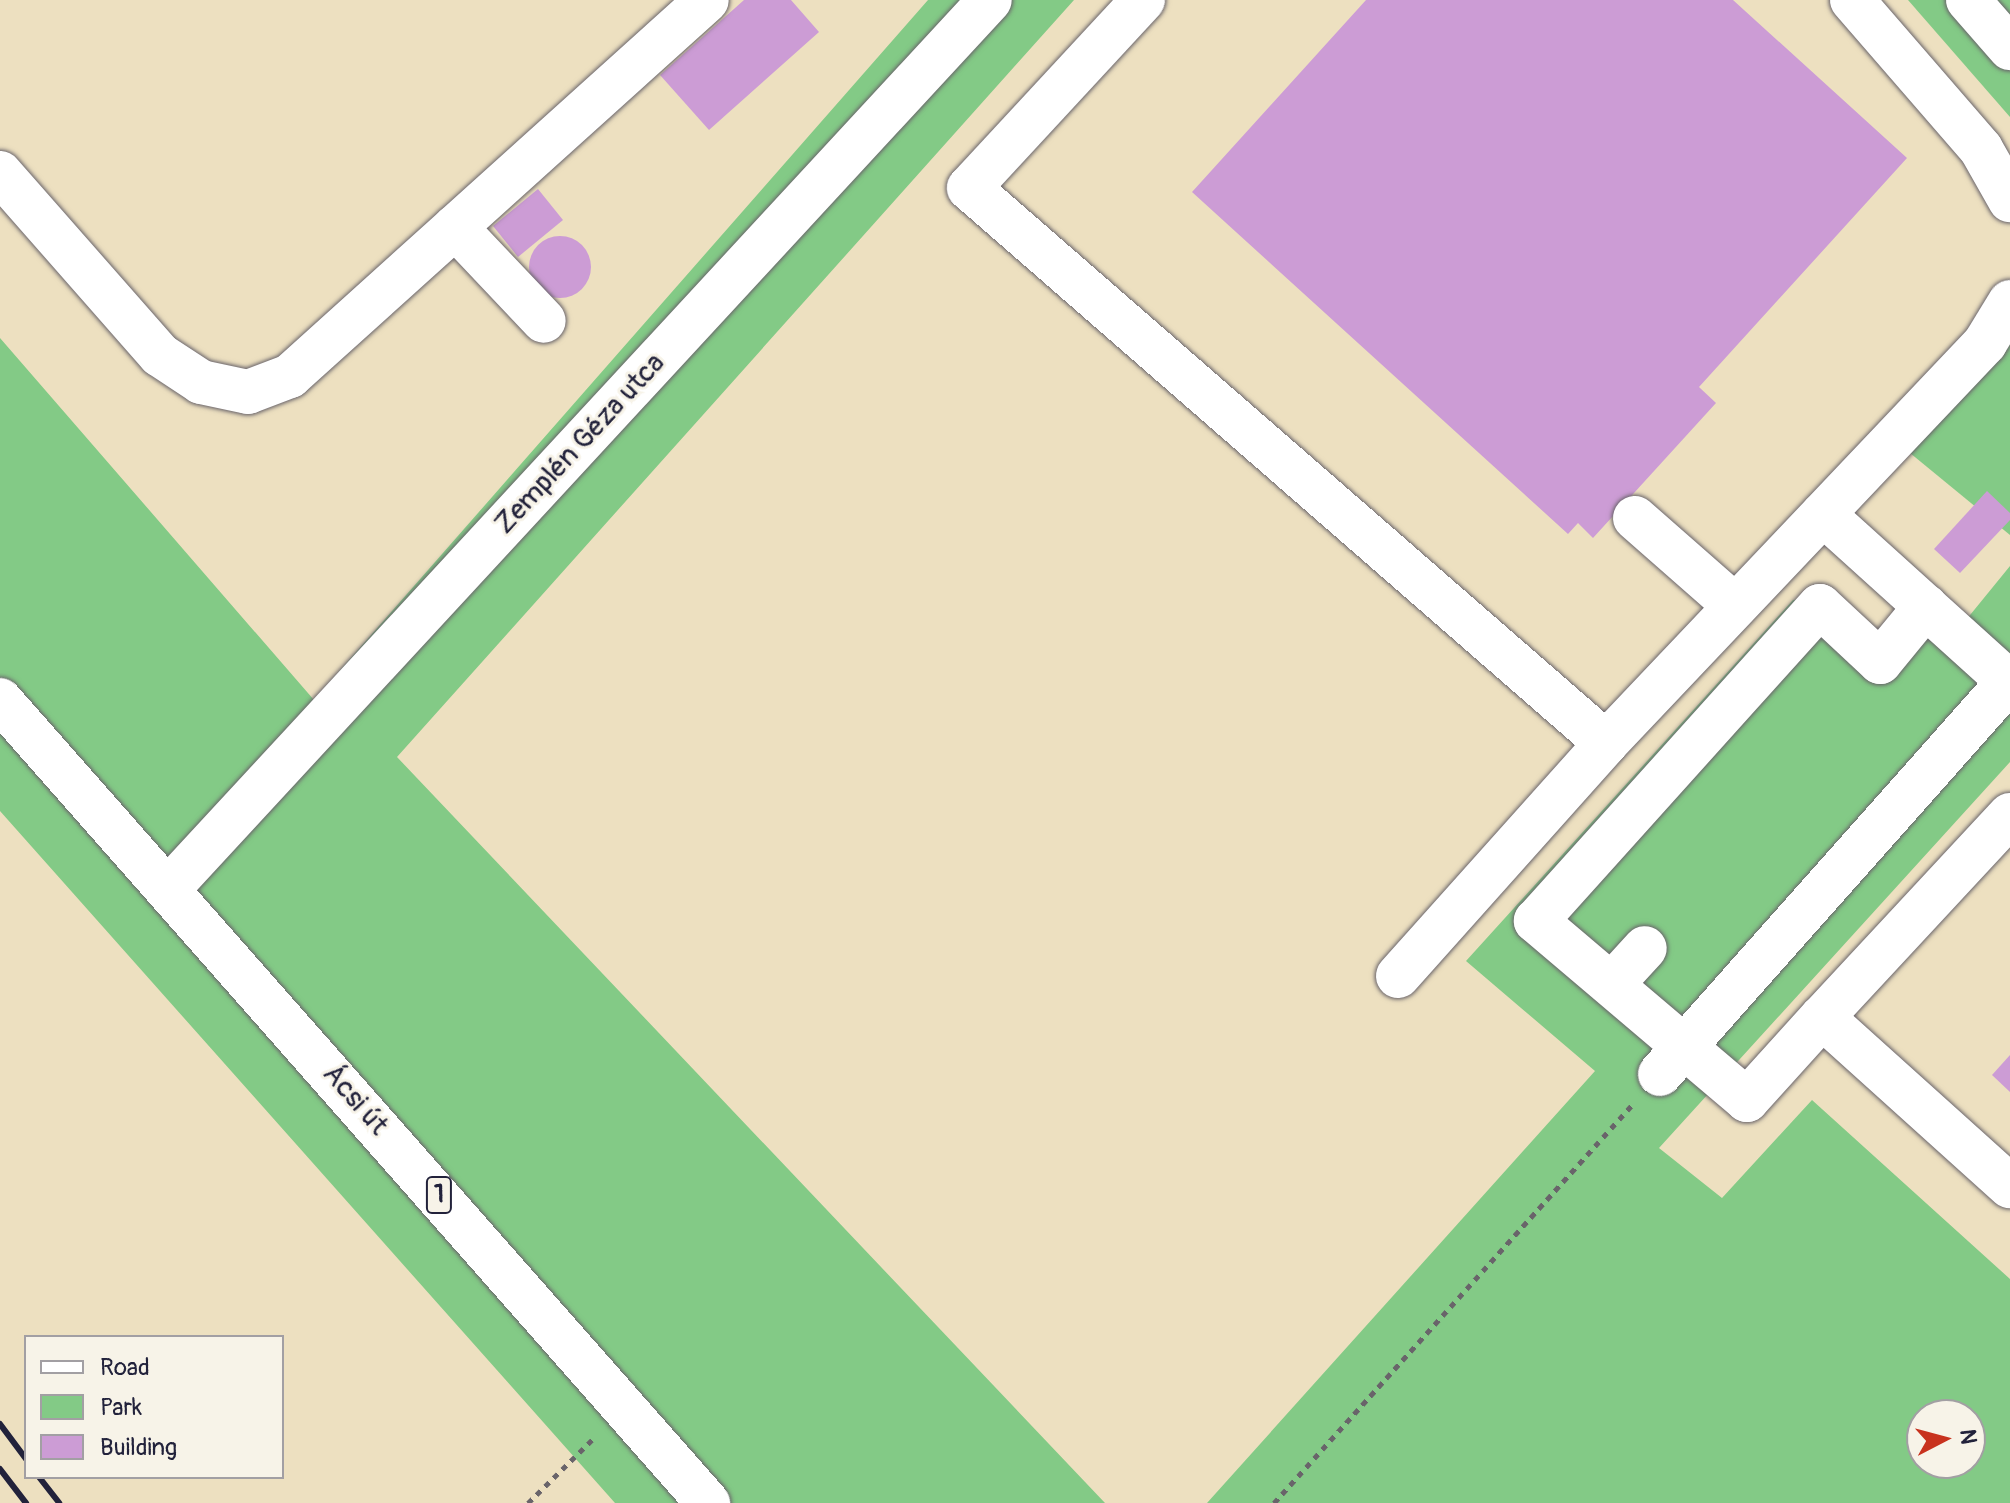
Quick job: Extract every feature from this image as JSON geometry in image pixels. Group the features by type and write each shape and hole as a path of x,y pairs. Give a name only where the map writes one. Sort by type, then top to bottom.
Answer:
{"street":[{"path":"0,173 160,355 179,371 222,389 248,392 290,376 707,0"},
{"name":"Zemplén Géza utca","path":"169,888 990,0"},
{"path":"1143,0 969,188 1606,743"},
{"path":"1852,0 1981,149 2010,200"},
{"path":"1968,0 2010,48"},
{"path":"455,227 544,321"},
{"path":"1398,976 1606,743 1985,343 2010,302"},
{"path":"1673,1059 2009,681 1823,514"},
{"path":"1635,518 1735,606"},
{"path":"1926,606 1870,676 1820,606 1536,921 1613,983 1673,1059 1747,1100 2010,815"},
{"name":"Ácsi út","path":"0,700 169,888 708,1503"},
{"path":"1613,983 1645,948"},
{"path":"1822,1017 2010,1186"}],"path":[{"path":"1274,1503 1673,1059"},
{"path":"528,1503 625,1408"}],"green space":[{"path":"928,0 1074,0 397,757 1105,1503 615,1503 0,811 0,338 314,700"},
{"path":"1908,0 2010,0 2010,117"},
{"path":"2010,337 2010,535 1910,453"},
{"path":"2010,566 2010,762 1659,1148 1722,1198 1812,1100 2010,1279 2010,1503 1207,1503 1595,1071 1466,961 1793,600 1829,596 1877,644 1966,620"}],"building":[{"path":"744,0 791,0 819,32 709,130 660,75"},
{"path":"1366,0 1733,0 1907,158 1699,387 1716,403 1593,538 1578,523 1568,534 1192,192"},
{"path":"538,189 563,220 518,257 493,226"},
{"path":"554,236 566,236 582,245 589,255 589,279 582,289 566,298 554,298 534,284 529,273 529,261 543,241"},
{"path":"1987,491 2010,513 2010,520 1960,573 1934,549"},
{"path":"2010,1055 2010,1092 1992,1075"}],"railway":[{"path":"0,1424 24,1456"},
{"path":"0,1469 26,1503"},
{"path":"41,1479 59,1503"}]}
